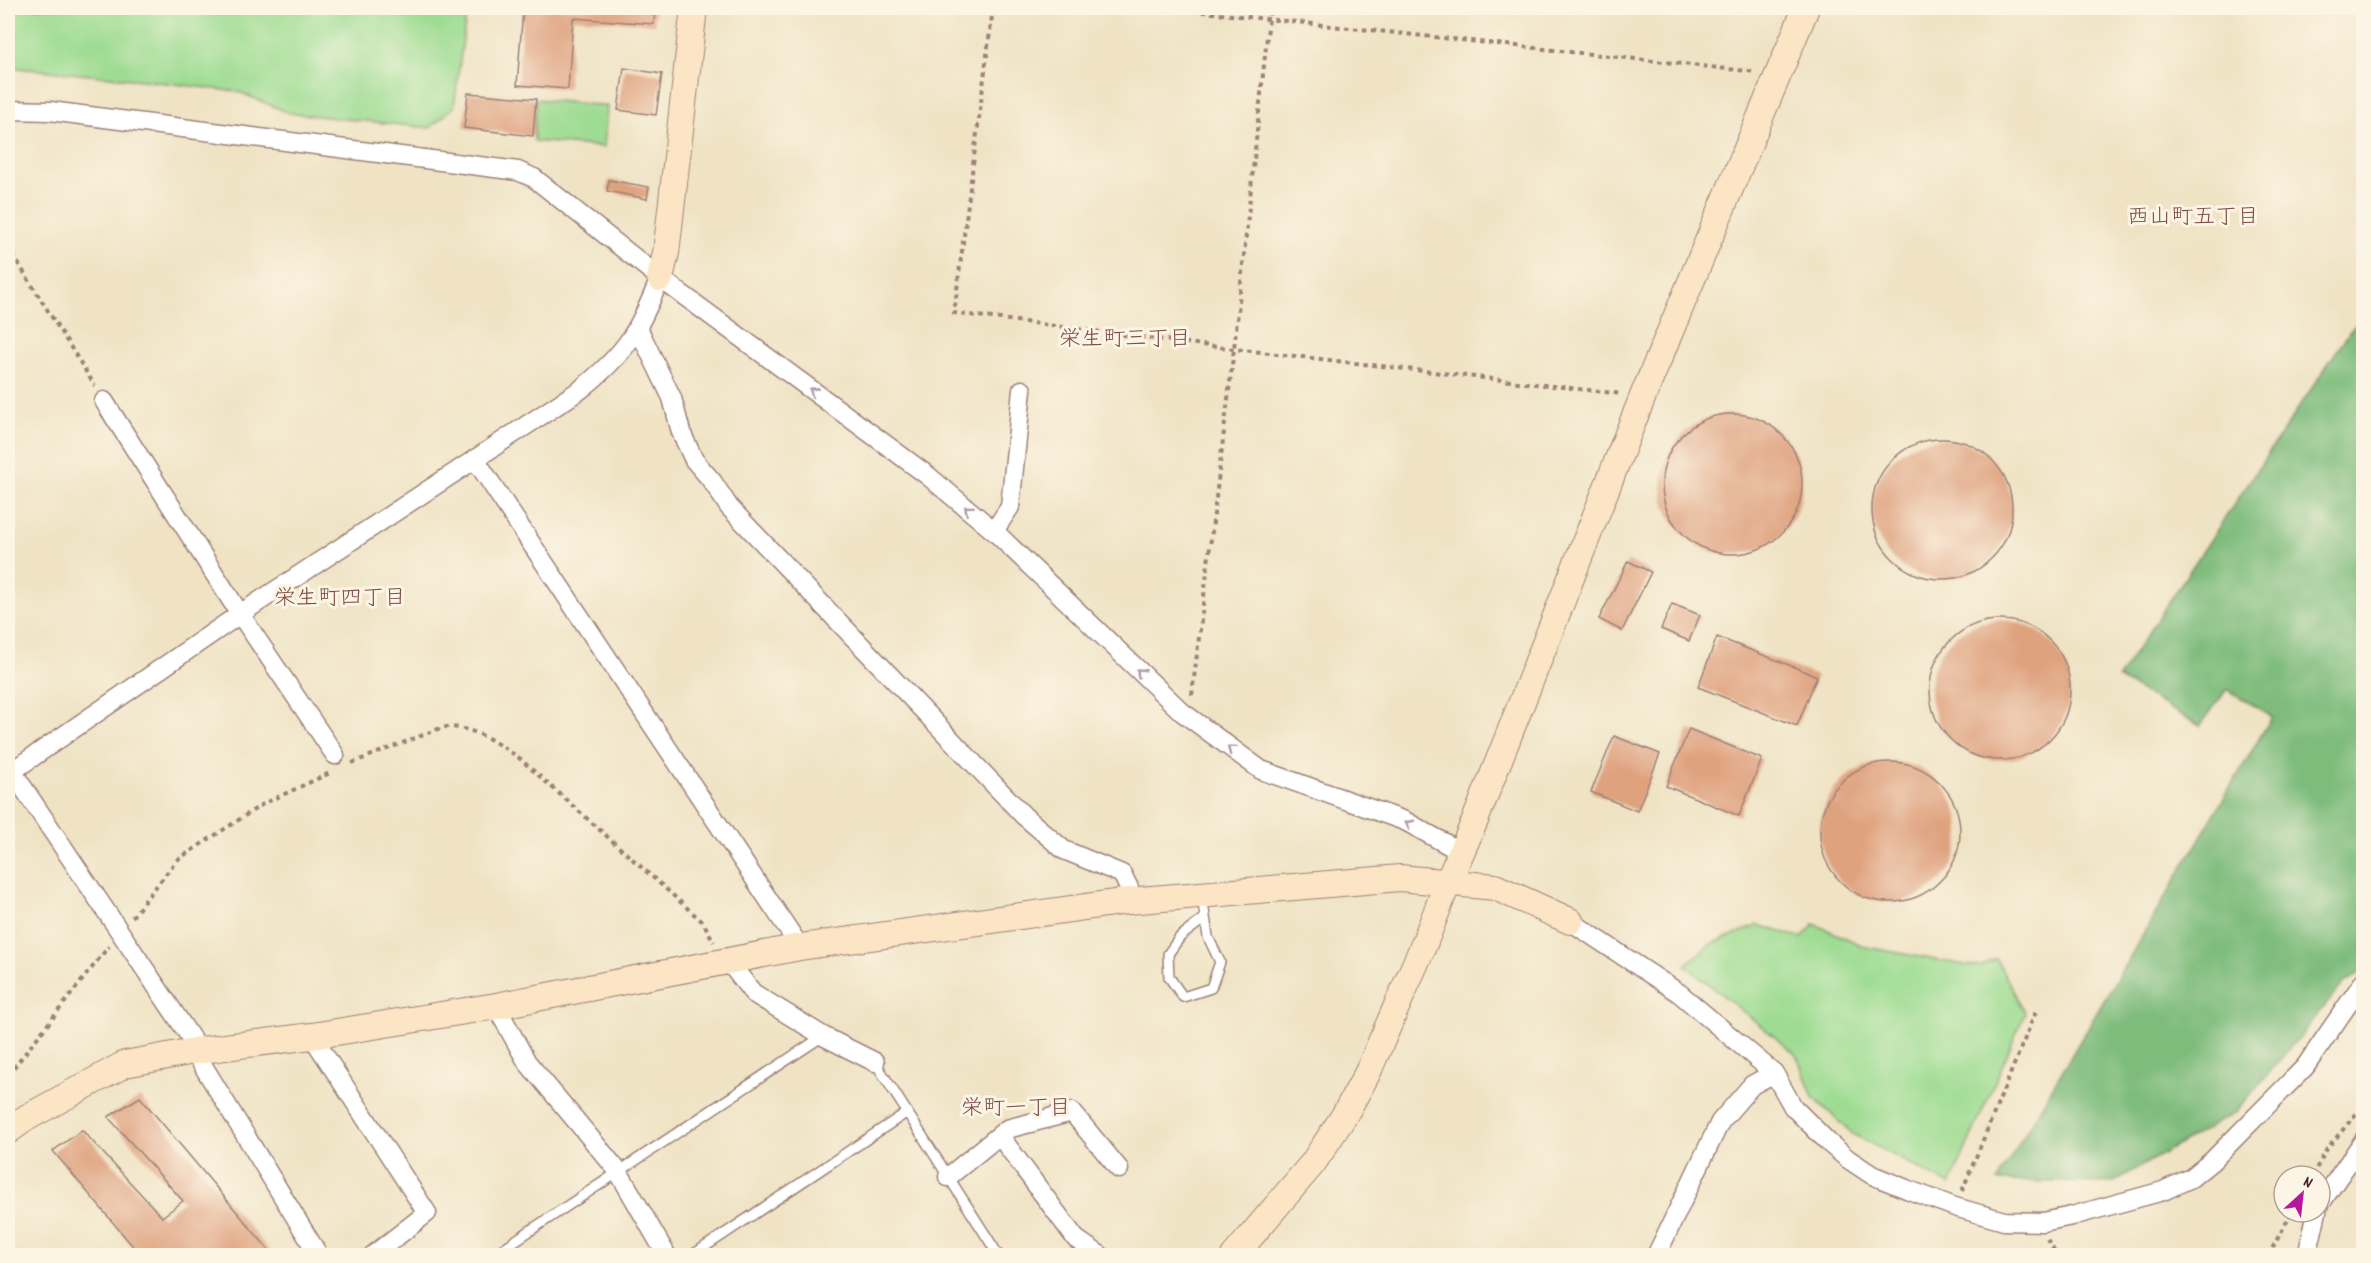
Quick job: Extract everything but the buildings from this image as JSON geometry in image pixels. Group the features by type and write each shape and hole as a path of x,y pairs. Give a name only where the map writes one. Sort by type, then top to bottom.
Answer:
{"street":[{"path":"319,1256 194,1051 191,1038 9,770 240,614 580,390 620,354 639,328 660,278 666,253 694,8"},
{"path":"1234,1256 1313,1163 1344,1116 1367,1074 1424,944 1643,396 1806,8"},
{"path":"8,110 50,111 518,171 534,178 660,278 927,475 993,531 1182,712 1261,770 1405,821 1461,852"},
{"path":"639,328 672,398 681,432 693,460 712,481 729,507 1024,816 1064,850 1122,874 1129,888 1128,901"},
{"path":"993,531 1010,507 1022,390"},
{"path":"104,401 240,614 339,763"},
{"path":"476,459 800,947"},
{"path":"8,1131 26,1118 125,1064 194,1051 312,1036 496,1006 724,957 1128,901 1204,906 1400,878 1495,886 1570,921 1679,993 1774,1073 1793,1107 1830,1144 1872,1175 1955,1207 2004,1221 2043,1222 2163,1191 2191,1178 2212,1161 2305,1067 2364,981"},
{"path":"724,957 753,993 823,1036 875,1062"},
{"path":"496,1006 527,1062 618,1170 667,1256"},
{"path":"312,1036 427,1213 372,1256"},
{"path":"1656,1256 1720,1122 1752,1085 1774,1073"},
{"path":"948,1177 1007,1129 1072,1112 1119,1169"},
{"path":"1000,1136 1076,1239 1101,1256"},
{"path":"2332,1186 2364,1140"},
{"path":"2307,1256 2314,1224"}],"lane":[{"path":"1204,906 1208,937 1220,962 1211,988 1183,997 1169,977 1168,954 1194,925 1204,906"},
{"path":"492,1256 618,1170 823,1036"},
{"path":"875,1062 999,1256"},
{"path":"691,1256 906,1113"}],"path":[{"path":"993,8 954,313 1234,349 1643,396"},
{"path":"1166,8 1779,74"},
{"path":"1182,712 1191,700 1234,349 1270,8"},
{"path":"8,247 104,401"},
{"path":"8,1075 177,860 263,804 339,763 443,727 453,727 486,735 518,757 703,922 724,957"},
{"path":"1955,1207 2037,1009"},
{"path":"2319,1164 2327,1149 2364,1104"},
{"path":"2268,1256 2285,1224"}],"green space":[{"path":"8,8 467,8 454,107 430,128 289,113 239,92 8,67"},
{"path":"536,99 607,106 604,147 534,141"},
{"path":"2363,317 2363,971 2345,982 2236,1112 2112,1183 1997,1181 2272,717 2227,689 2200,726 2118,678 2350,331"},
{"path":"1814,924 1866,947 1964,965 1981,966 1996,958 2025,1013 1950,1185 1854,1135 1813,1097 1796,1054 1685,965 1711,944 1758,925 1802,938"}],"district":[{"name":"西山町五丁目","path":"2193,218"},
{"name":"栄生町三丁目","path":"1125,340"},
{"name":"栄生町四丁目","path":"340,599"},
{"name":"栄町一丁目","path":"1016,1109"}]}
